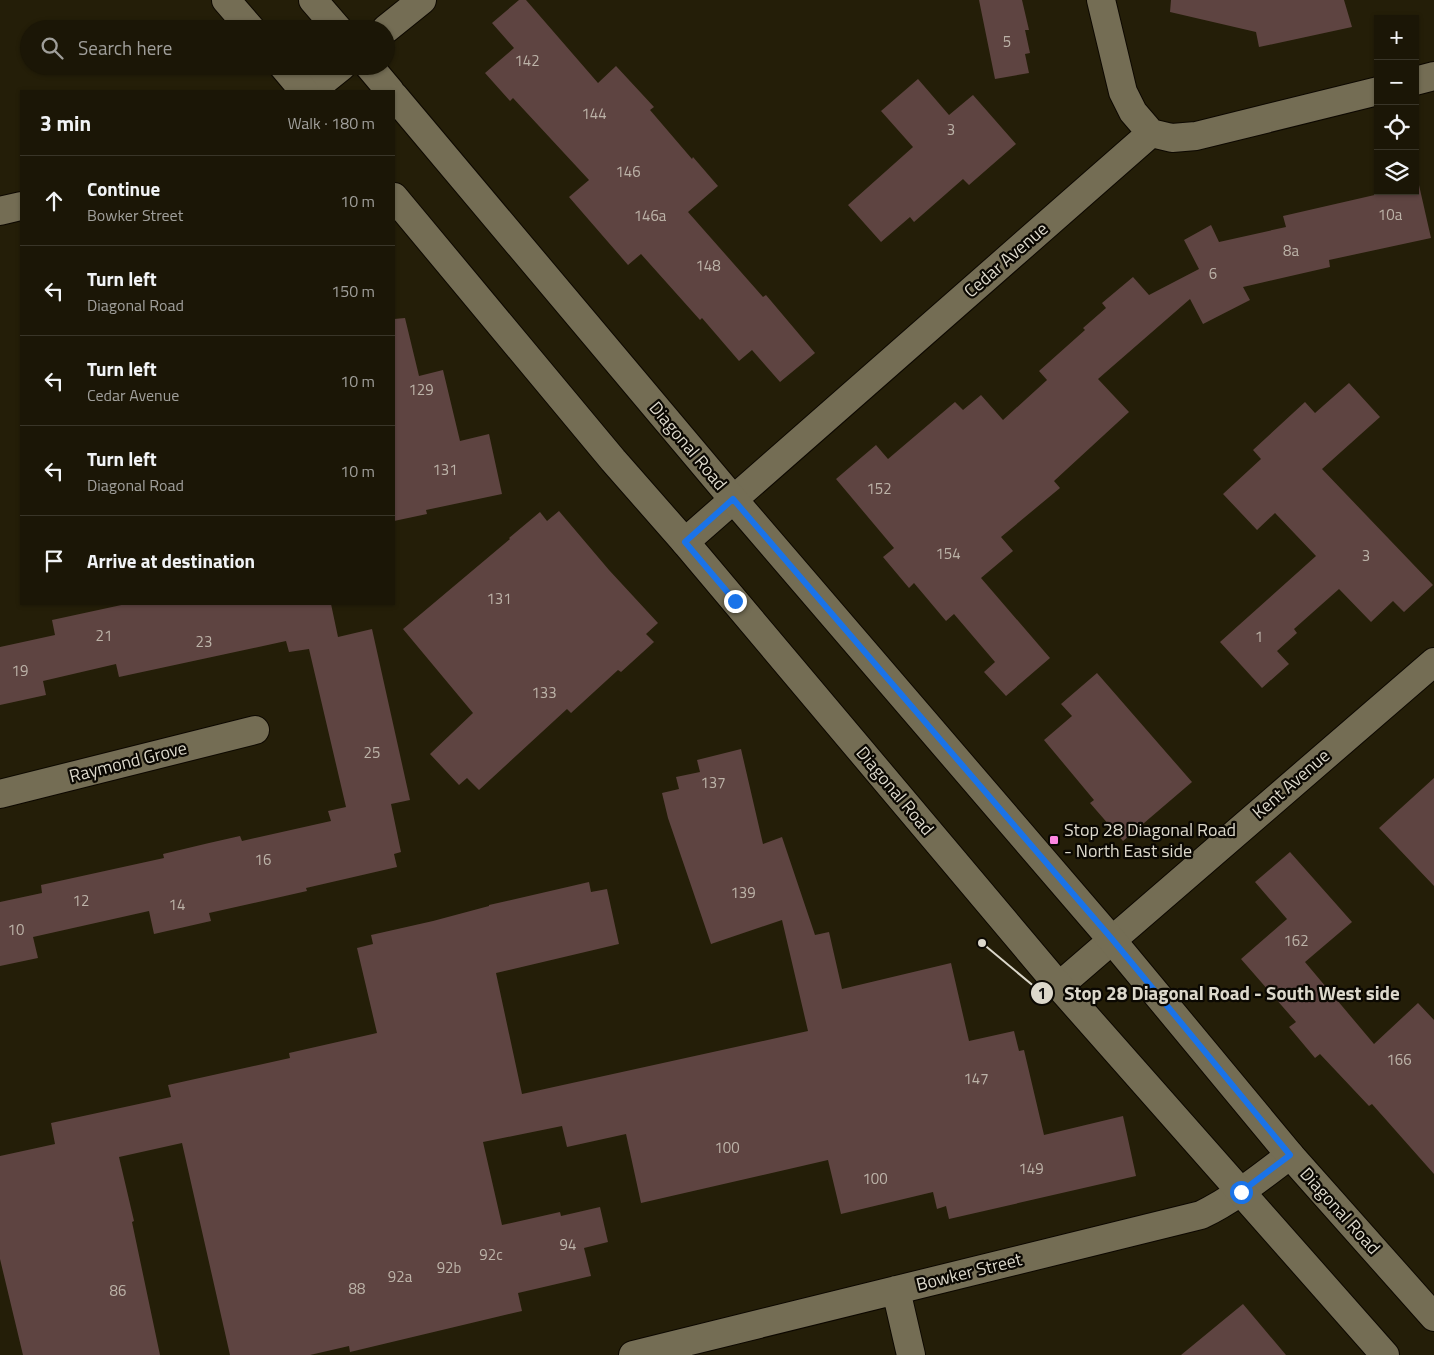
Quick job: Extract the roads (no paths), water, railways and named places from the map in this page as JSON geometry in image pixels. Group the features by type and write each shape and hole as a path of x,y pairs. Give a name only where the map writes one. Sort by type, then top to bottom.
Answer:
{"main road":[{"path":"226,0 243,20"},
{"path":"313,0 330,20"},
{"path":"395,22 422,0"},
{"path":"1101,0 1123,92 1132,112 1151,133 1172,138 1196,136 1374,91"},
{"path":"291,75 303,90"},
{"path":"312,90 331,75"},
{"path":"1419,80 1434,76"},
{"name":"Diagonal Road","path":"395,101 733,499 1112,939 1290,1155 1434,1317"},
{"name":"Cedar Avenue","path":"685,542 1151,133"},
{"name":"Diagonal Road","path":"395,198 613,460 685,542 1059,986 1386,1355"},
{"path":"0,211 20,206"},
{"name":"Kent Avenue","path":"1059,986 1434,662"},
{"name":"Raymond Grove","path":"0,794 255,730"},
{"name":"Bowker Street","path":"633,1355 1201,1215 1241,1192 1290,1155"},
{"path":"896,1290 912,1355"}],"place":[{"name":"Stop 28 Diagonal Road - North East side","path":"1054,840"},
{"name":"Stop 28 Diagonal Road - South West side","path":"982,943"}]}
